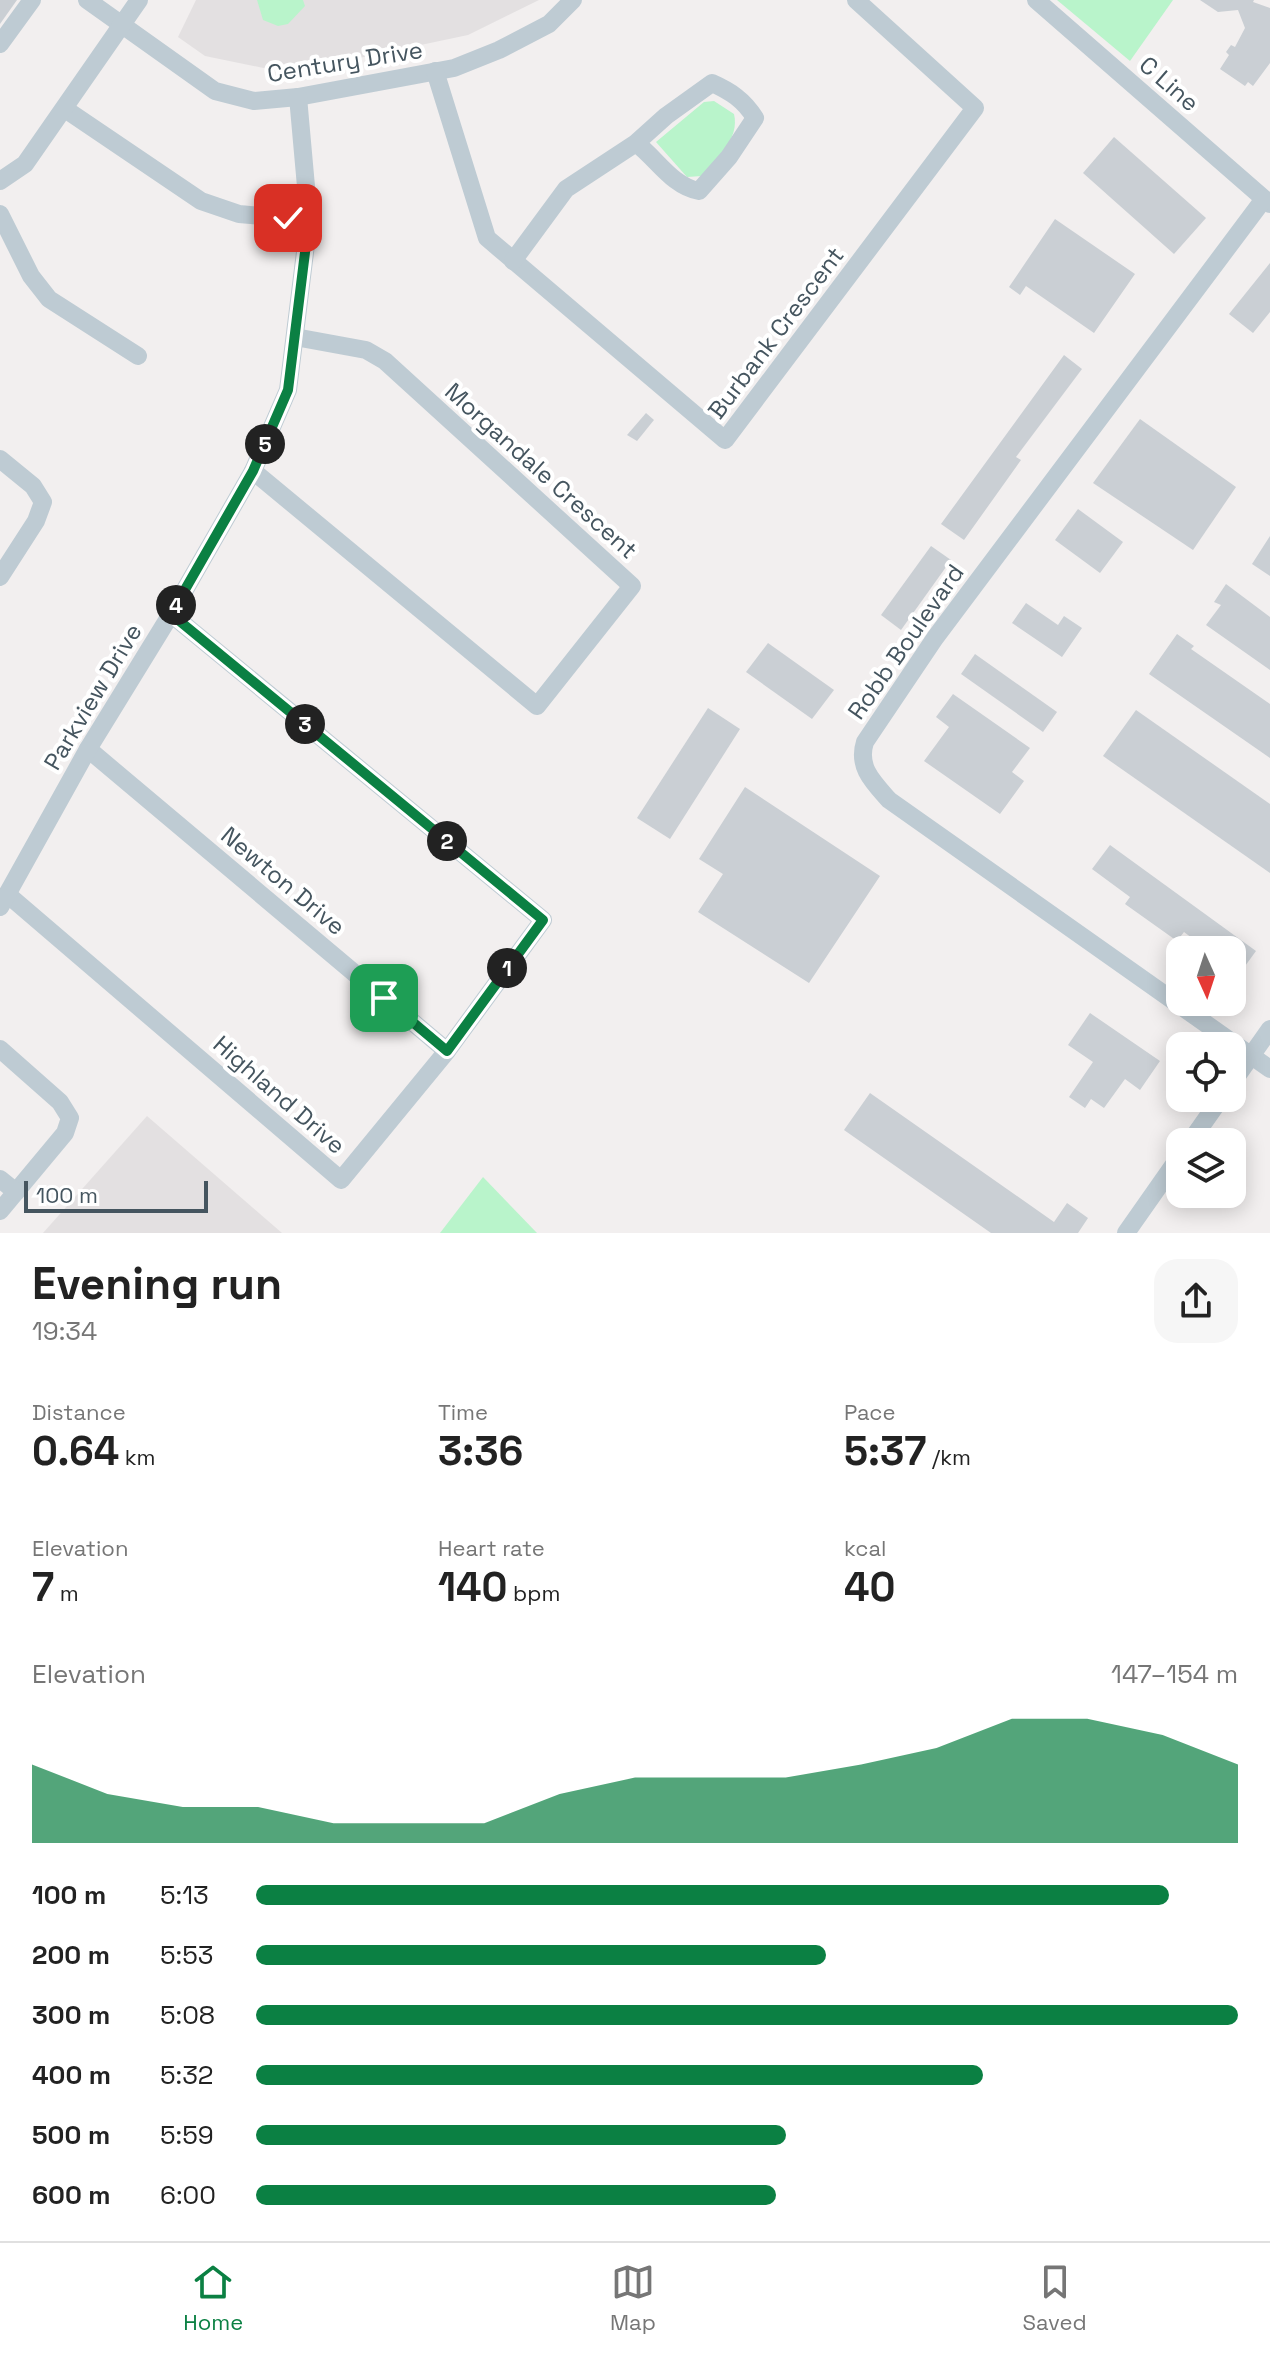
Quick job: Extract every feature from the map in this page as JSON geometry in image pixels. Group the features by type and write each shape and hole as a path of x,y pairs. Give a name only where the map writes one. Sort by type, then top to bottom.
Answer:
{"street":[{"path":"0,44 32,0"},
{"name":"Century Drive","path":"87,0 215,91 254,101 298,97 454,68 499,50 549,24 573,0"},
{"path":"0,181 25,164 139,0"},
{"name":"Burbank Crescent","path":"435,71 487,238 725,440 975,108 856,0"},
{"name":"C Line","path":"1036,0 1267,201"},
{"path":"513,261 566,189 636,143 666,116 712,83 731,92 755,118 729,157 699,191 687,189 636,143"},
{"name":"Parkview Drive","path":"4,900 88,749 171,614 253,471 288,390 309,220 298,97"},
{"path":"65,109 201,201 239,214 309,220"},
{"name":"Robb Boulevard","path":"1267,201 935,638 865,742 862,754 869,778 889,800 1270,1069"},
{"path":"0,214 31,276 49,299 138,356"},
{"name":"Morgandale Crescent","path":"253,471 537,706 632,586 385,361 366,350 295,337"},
{"path":"0,459 33,486 43,502 36,521 0,577"},
{"name":"Highland Drive","path":"4,900 341,1180 447,1051 543,920 171,614"},
{"name":"Newton Drive","path":"88,749 447,1051"},
{"path":"1246,1064 1270,1029"},
{"path":"0,1049 60,1102 70,1118 65,1133 0,1211"},
{"path":"1126,1233 1166,1176"},
{"path":"0,1179 16,1192"}],"shaded area":[{"path":"196,0 539,0 468,35 288,73 205,56 178,37"},
{"path":"147,1116 282,1233 43,1233"}],"green space":[{"path":"257,0 303,0 305,6 288,24 278,26 263,20"},
{"path":"1057,0 1173,0 1130,61"},
{"path":"714,101 734,114 734,132 726,148 702,176 687,177 656,142 704,102"},
{"path":"483,1177 537,1233 440,1233"}],"building":[{"path":"0,0 17,0 0,24"},
{"path":"1200,0 1254,0 1270,8 1270,63 1253,86 1248,82 1245,86 1220,69 1229,55 1226,52 1231,45 1235,47 1245,28 1238,10 1218,12"},
{"path":"1114,137 1206,218 1174,254 1083,173"},
{"path":"1055,219 1135,274 1094,333 1026,286 1020,295 1009,287"},
{"path":"1270,263 1270,312 1253,333 1229,314"},
{"path":"1064,355 1082,369 1016,457 1021,460 964,540 941,524"},
{"path":"646,413 654,420 637,441 627,435"},
{"path":"1140,419 1236,487 1193,550 1093,483"},
{"path":"1078,509 1123,542 1100,573 1055,540"},
{"path":"1270,536 1270,576 1252,564"},
{"path":"931,546 951,560 901,630 881,615"},
{"path":"1226,584 1270,617 1270,670 1206,625 1221,605 1214,602"},
{"path":"1026,603 1058,625 1064,616 1082,628 1062,657 1012,623"},
{"path":"1177,634 1194,646 1191,649 1270,704 1270,758 1149,674"},
{"path":"768,643 834,690 812,719 746,672"},
{"path":"975,654 1057,712 1043,732 961,674"},
{"path":"953,694 1030,748 1012,772 1024,781 1000,814 924,761 949,727 936,717"},
{"path":"708,708 740,729 670,839 637,818"},
{"path":"1136,710 1270,804 1270,873 1103,756"},
{"path":"745,787 880,876 809,983 698,912 723,874 699,859"},
{"path":"1110,845 1235,936 1189,936 1184,932 1181,936 1170,936 1125,904 1130,897 1092,869"},
{"path":"1246,944 1256,951 1246,965"},
{"path":"1090,1013 1160,1061 1140,1090 1125,1079 1104,1108 1091,1099 1085,1108 1069,1097 1093,1062 1068,1045"},
{"path":"870,1093 1054,1222 1067,1203 1088,1218 1078,1233 991,1233 844,1130"}],"route":[{"path":"288,218 309,220 288,390 253,471 171,614 543,920 447,1051 384,998"}]}
